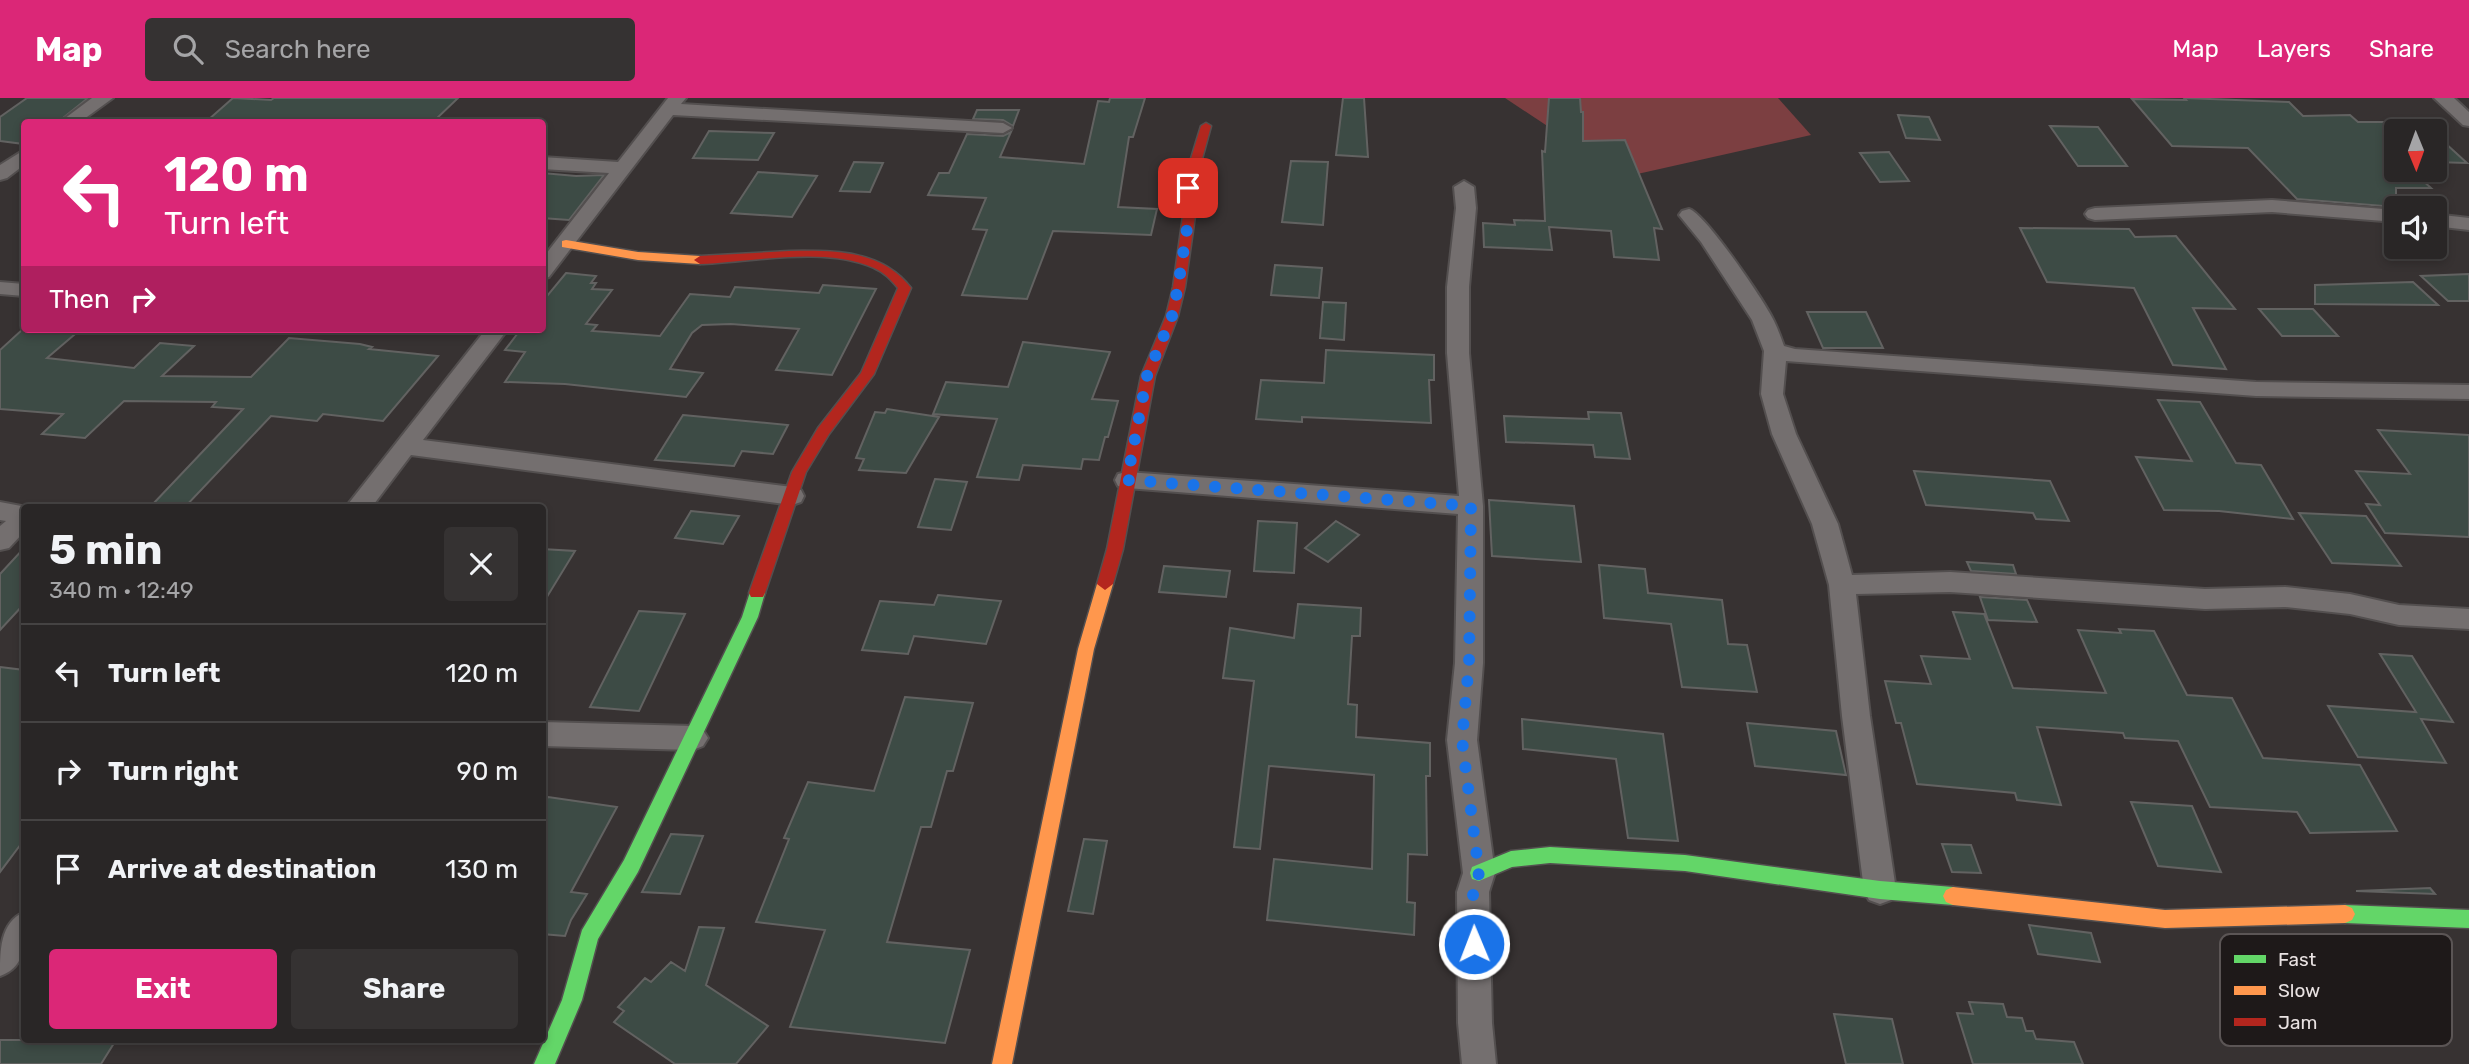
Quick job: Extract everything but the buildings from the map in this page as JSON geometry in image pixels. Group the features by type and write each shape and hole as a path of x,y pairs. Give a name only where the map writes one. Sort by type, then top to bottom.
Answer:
{"street":[{"path":"73,119 104,98"},
{"path":"2443,98 2469,121"},
{"path":"546,268 672,104 1003,128"},
{"path":"1002,1064 1086,649 1115,549 1147,376 1163,342 1176,297 1190,209 1188,188 1206,126"},
{"path":"0,174 21,158"},
{"path":"546,163 621,168"},
{"path":"1464,187 1466,208 1458,287 1458,353 1471,506 1469,663 1462,740 1479,873 1473,891 1475,1023 1479,1064"},
{"path":"2095,214 2272,206 2384,215"},
{"path":"1689,215 1709,239 1763,320 1775,351 1772,394 1784,434 1825,524 1842,585 1880,890"},
{"path":"2447,221 2469,224"},
{"path":"544,1064 572,1000 589,936 631,866 750,617 763,572 800,472 823,432 867,374 905,288 898,275 872,263 833,256 663,258 610,253 566,244"},
{"path":"0,288 21,290"},
{"path":"360,504 494,333"},
{"path":"1775,351 1795,356 2256,389 2469,392"},
{"path":"405,446 792,496"},
{"path":"1127,480 1471,506"},
{"path":"0,510 21,515"},
{"path":"0,541 21,519"},
{"path":"1842,585 1950,582 2205,599 2285,597 2350,604 2399,615 2469,619"},
{"path":"546,734 693,738"},
{"path":"1479,873 1511,859 1550,855 1685,863 1880,890 2011,900 2165,919 2362,914 2469,919"},
{"path":"0,961 21,931"}],"shaded area":[{"path":"1505,98 1778,98 1811,135 1624,177"}],"traffic: fast":[{"path":"544,1064 572,1000 589,936 631,866 750,617 757,593"},
{"path":"1479,873 1511,859 1550,855 1685,863 1880,890 1953,896"},
{"path":"2345,914 2469,919"}],"traffic: slow":[{"path":"566,244 638,256 700,260"},
{"path":"1002,1064 1086,649 1105,584"},
{"path":"1953,896 2165,919 2345,914"}],"traffic: jam":[{"path":"1105,584 1115,549 1148,376 1172,316 1179,287 1190,209 1188,188 1206,126"},
{"path":"700,260 789,254 835,255 876,264 888,271 905,288 867,374 823,431 799,472 757,593"}],"route":[{"path":"1188,188 1190,209 1186,250 1172,316 1147,376 1127,480 1471,506 1469,663 1462,740 1479,873 1473,891 1474,944"}]}
